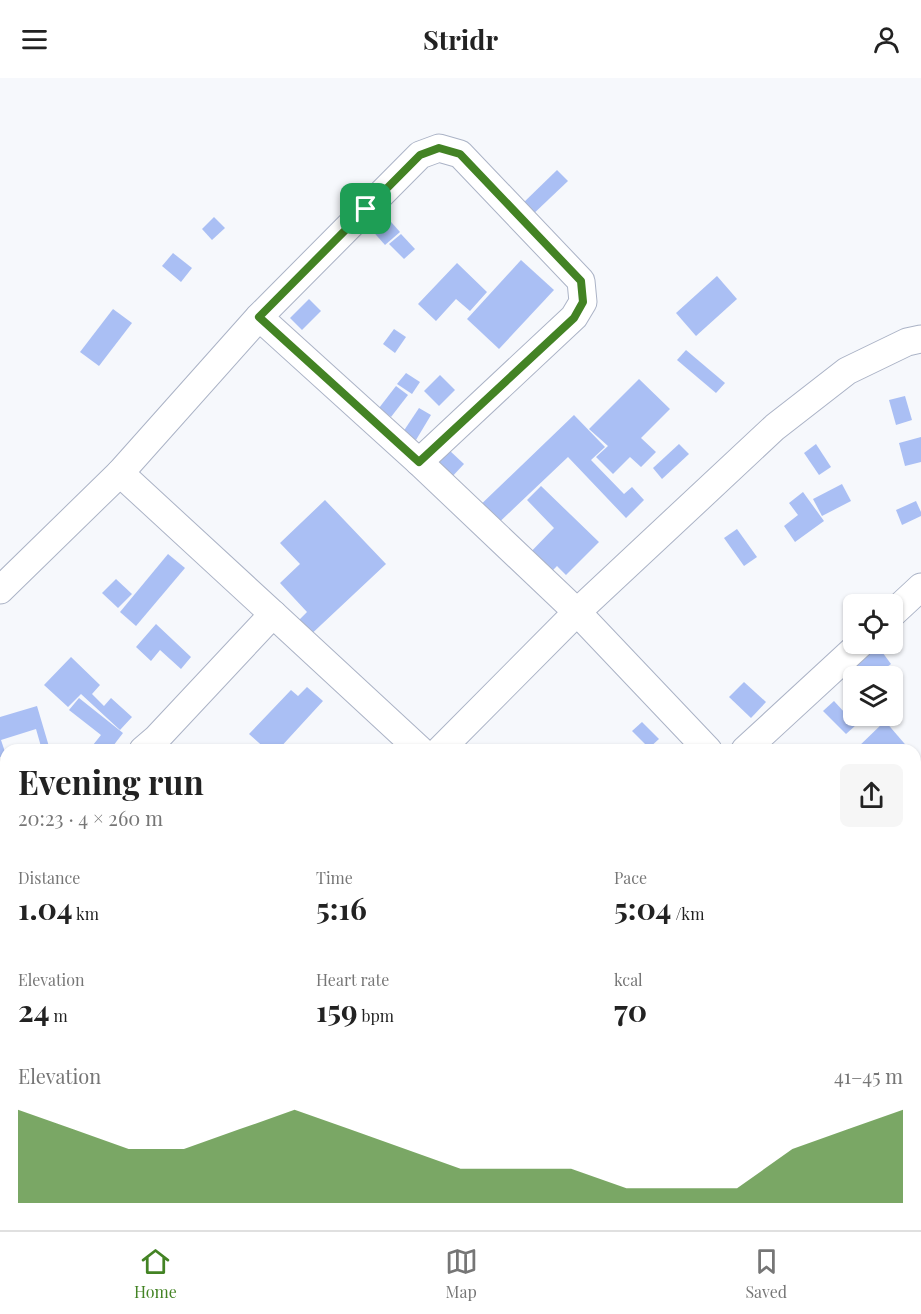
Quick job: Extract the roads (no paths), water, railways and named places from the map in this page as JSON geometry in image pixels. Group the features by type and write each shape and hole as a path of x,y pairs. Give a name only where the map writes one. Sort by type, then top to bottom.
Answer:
{"street":[{"path":"0,590 120,473 259,317 420,155 439,148 460,154 581,281 583,302 574,318 419,462"},
{"path":"259,317 419,462 577,612 702,744"},
{"path":"446,744 577,612 775,427 847,371 907,342 921,339"},
{"path":"120,473 414,744"},
{"path":"903,604 921,588"},
{"path":"150,744 273,614"},
{"path":"752,744 849,654"}]}
